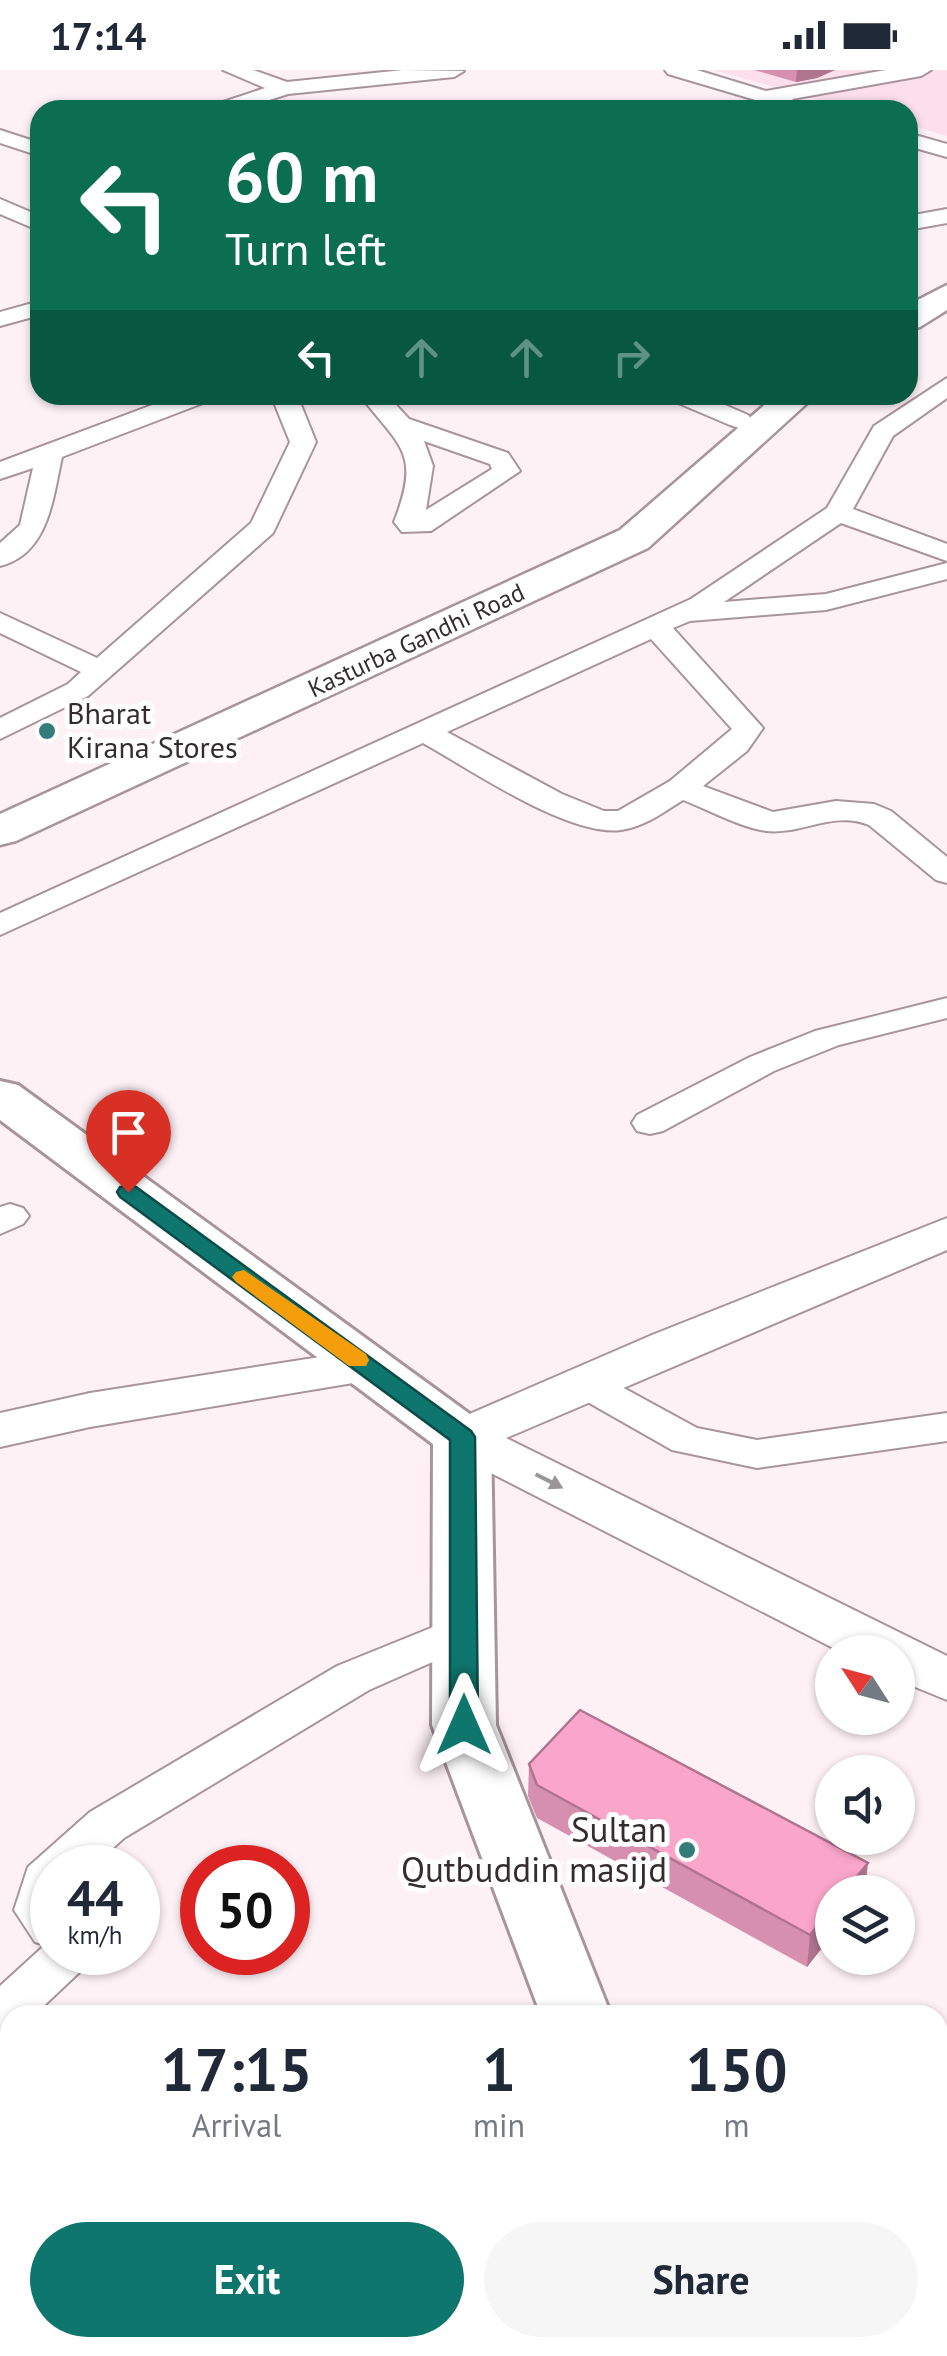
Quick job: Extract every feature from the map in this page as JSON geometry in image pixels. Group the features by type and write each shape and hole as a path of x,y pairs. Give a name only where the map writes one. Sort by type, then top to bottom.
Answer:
{"main road":[{"path":"918,295 947,277"},
{"path":"918,314 947,296"},
{"name":"Kasturba Gandhi Road","path":"0,831 634,539 787,405"},
{"name":"Kasturba Gandhi Road","path":"0,810 610,532 753,408"},
{"path":"0,1096 462,1437 464,1725 572,2005"}],"street":[{"path":"234,70 258,78 288,79 456,71"},
{"path":"675,70 776,100"},
{"path":"766,97 921,70"},
{"path":"379,100 456,71"},
{"path":"241,100 288,79"},
{"path":"0,136 30,146"},
{"path":"918,142 947,150"},
{"path":"0,206 30,220"},
{"path":"918,221 947,216"},
{"path":"0,318 30,310"},
{"path":"0,925 701,605 838,513 884,431 947,386"},
{"path":"0,472 176,405"},
{"path":"0,730 78,690 262,528 303,442 288,405"},
{"path":"383,405 404,426 421,454 415,507 408,522 412,526 421,526 507,471 499,459 404,426"},
{"path":"0,558 33,528 49,454"},
{"path":"838,513 947,553"},
{"path":"669,619 826,602 947,572"},
{"path":"422,731 571,813 602,822 622,821 681,788 736,745 748,728 669,619"},
{"path":"0,622 100,670"},
{"path":"681,788 770,822 836,810 863,812 880,818 947,873"},
{"path":"650,1123 762,1064 827,1038 947,1008"},
{"path":"462,1437 947,1233"},
{"path":"0,1430 90,1410 366,1366"},
{"path":"584,1383 686,1440 757,1454 947,1427"},
{"path":"462,1437 854,1635"},
{"path":"84,1845 106,1825 353,1678 463,1631"},
{"path":"915,1665 947,1679"},
{"path":"12,2005 44,1975"}],"shaded area":[{"path":"713,70 947,70 947,136 918,127 918,100 820,100"}],"building":[{"name":"Sultan Qutbuddin masijd","path":"580,1710 815,1835 815,1855 853,1855 868,1863 858,1875 815,1875 815,1929 810,1935 537,1785 529,1764"}],"slow traffic":[{"path":"244,1277 357,1360"}],"place":[{"name":"Bharat Kirana Stores","path":"47,731"},
{"name":"Sultan Qutbuddin masijd","path":"687,1850"}],"route":[{"path":"128,1192 462,1437 464,1725"}]}
